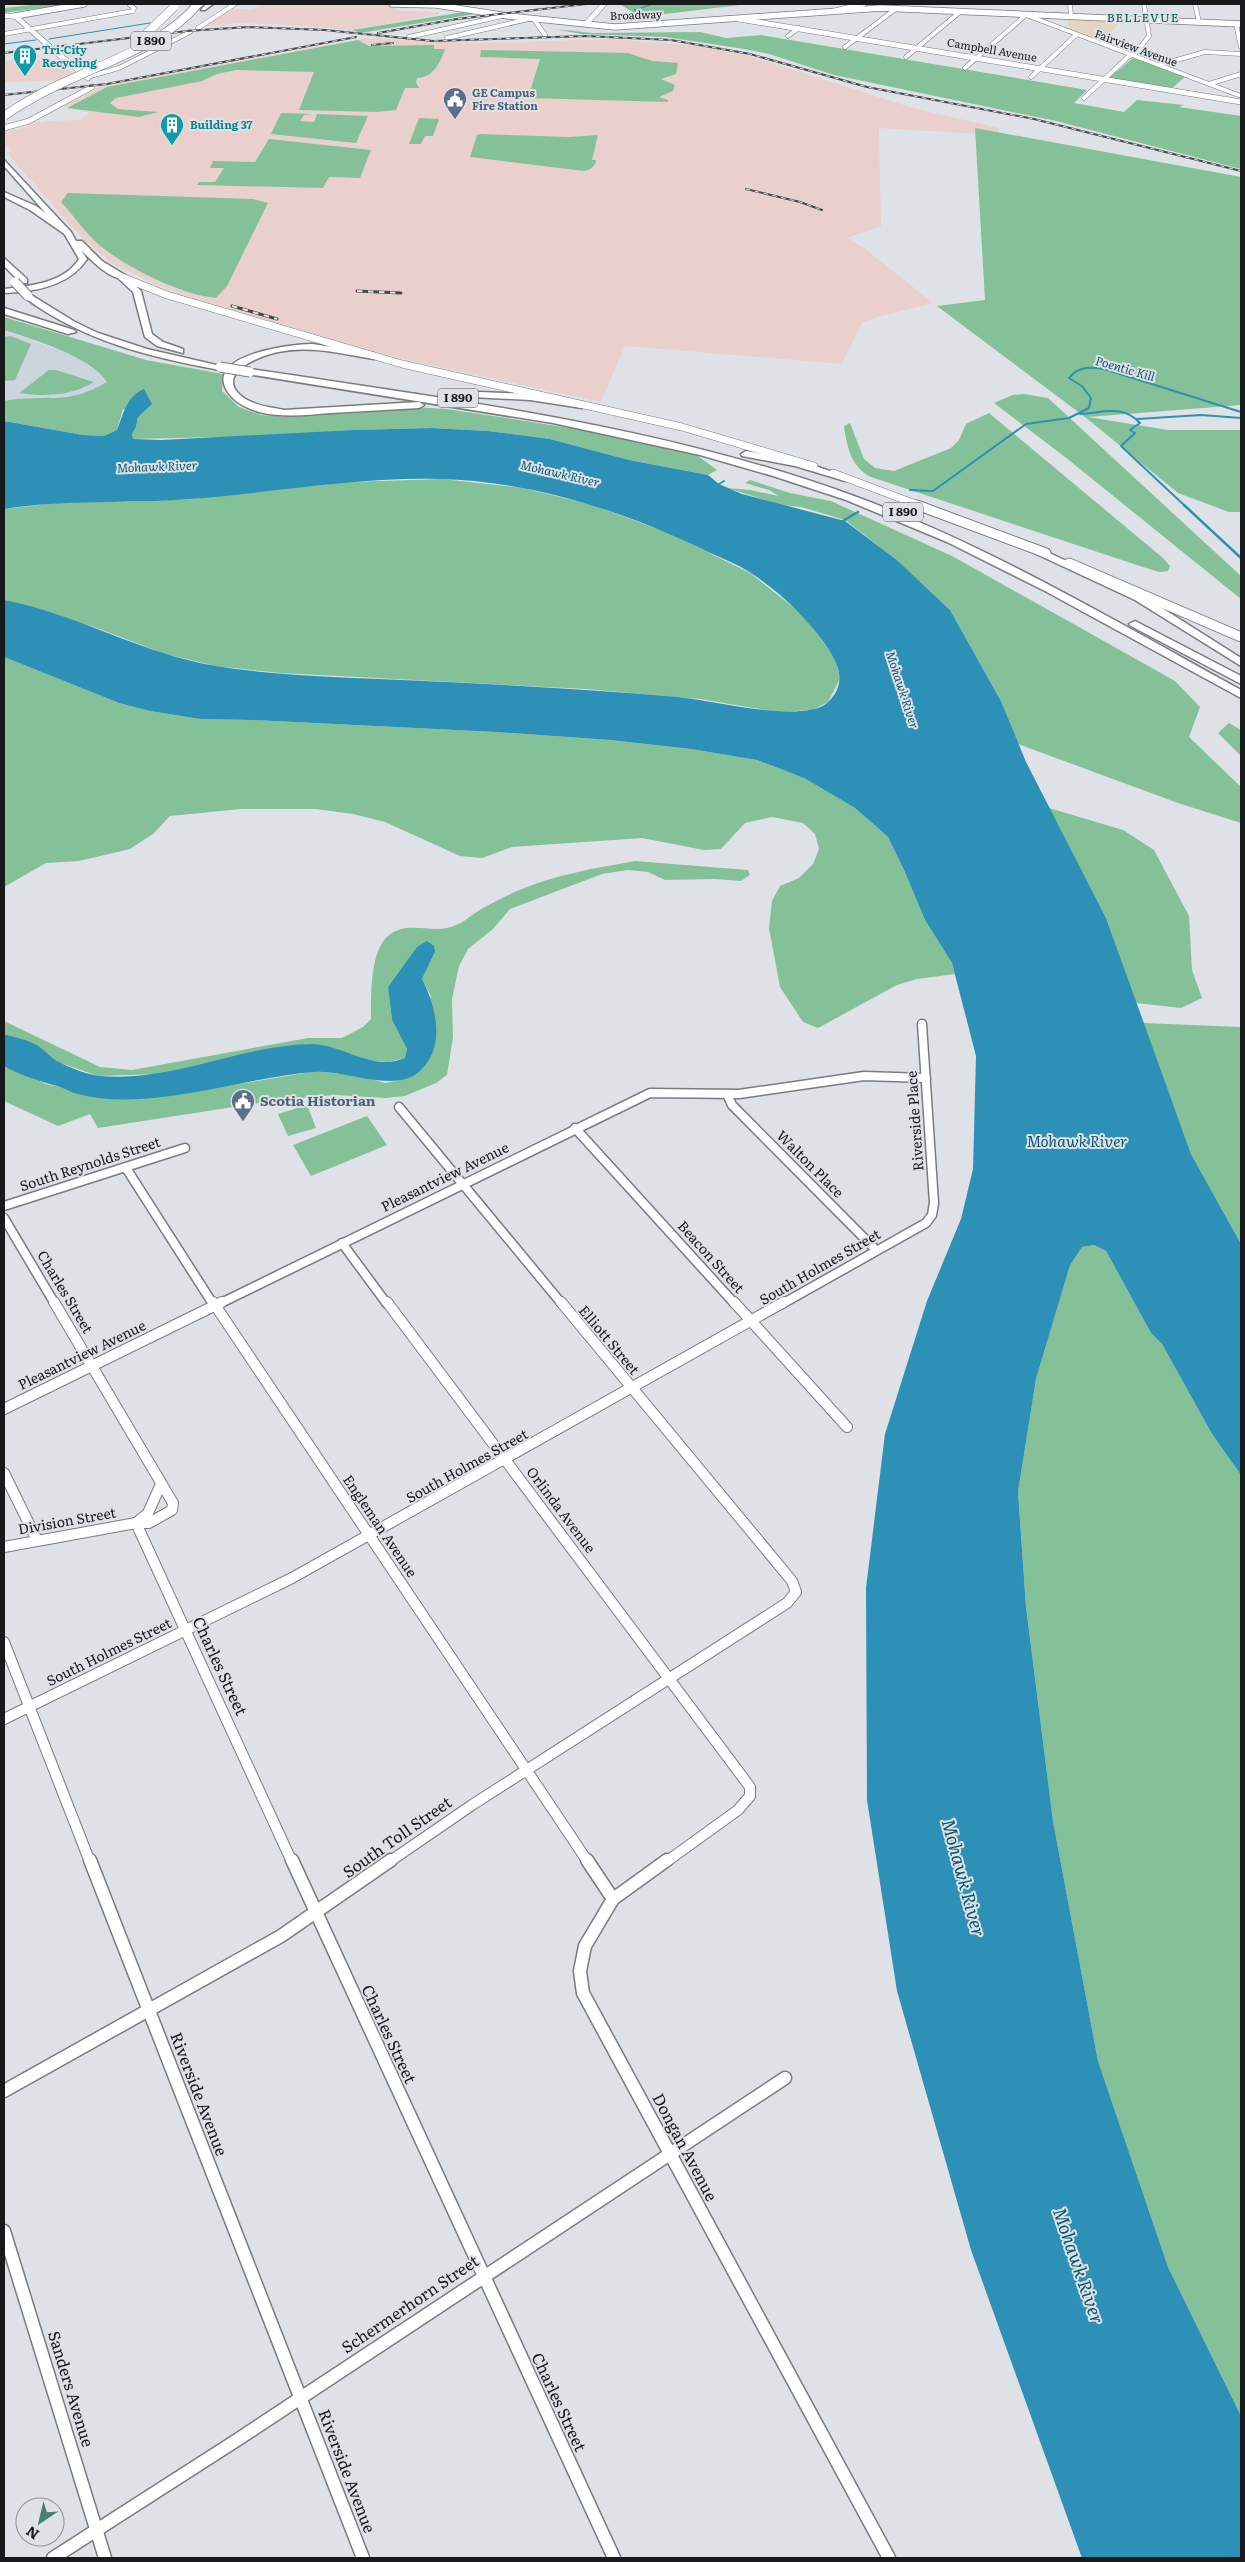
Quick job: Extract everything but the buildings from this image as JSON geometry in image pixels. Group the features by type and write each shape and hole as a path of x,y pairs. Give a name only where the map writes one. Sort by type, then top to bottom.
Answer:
{"highway":[{"name":"I 890","path":"4,116 160,31 175,20 190,4"},
{"path":"93,67 161,40 200,6 210,4"},
{"path":"93,67 141,38 161,22 175,5"},
{"name":"I 890","path":"4,110 93,67"},
{"path":"4,162 67,232 99,263 122,277 137,291 145,327 151,338 172,349 223,364"},
{"path":"4,194 33,208 67,232 82,255 81,263 76,270 43,285 4,291"},
{"name":"I 890","path":"4,261 33,295 59,318 94,335 143,351 193,362 223,364"},
{"name":"I 890","path":"4,270 20,281"},
{"name":"I 890","path":"33,295 72,318 121,339 165,351 223,364 538,416 682,446 766,470 850,498 977,552 1241,695"},
{"path":"4,311 136,352 193,362"},
{"path":"374,356 318,347 274,350 253,357 237,367 229,376 228,388 233,396 244,403 274,412 303,413 432,405 538,416"},
{"name":"I 890","path":"253,369 360,383 552,413 658,434 799,474 928,522 1070,588 1241,681"},
{"path":"360,383 456,394 539,398 582,405"},
{"path":"658,434 797,463 845,478"},
{"path":"1034,549 1139,598 1241,663"},
{"path":"1136,637 1241,702"}],"main road":[{"path":"4,17 84,4"},
{"name":"Broadway","path":"392,4 462,8 502,16 586,24 637,26 892,7 1239,24"},
{"path":"122,277 167,295 374,356 435,372 718,436 792,459 1034,549 1241,637"}],"street":[{"path":"4,34 133,11 134,8 128,4"},
{"path":"198,28 235,4"},
{"path":"835,11 863,4"},
{"path":"1070,4 1071,16"},
{"path":"1084,98 1132,55 1149,36 1144,4"},
{"path":"1195,4 1199,22"},
{"path":"586,24 604,5"},
{"path":"845,47 892,7"},
{"path":"906,57 962,11"},
{"path":"965,68 1026,14"},
{"name":"Fairview Avenue","path":"1026,14 1076,35 1241,96"},
{"path":"15,16 87,78 119,68 190,32"},
{"path":"409,37 502,16"},
{"path":"447,38 533,18 545,34"},
{"name":"Campbell Avenue","path":"739,19 1241,102"},
{"path":"1239,24 1241,47"},
{"path":"788,36 799,28"},
{"path":"1030,77 1076,35"},
{"path":"1159,65 1205,52 1241,54"},
{"path":"1209,84 1241,74"},
{"path":"4,127 28,121 92,87"},
{"path":"4,127 47,111"},
{"name":"Riverside Place","path":"922,1024 934,1180 932,1215"},
{"name":"Pleasantview Avenue","path":"4,1409 575,1128 650,1093 727,1094 760,1092 864,1076 926,1078"},
{"name":"Walton Place","path":"727,1094 732,1105 876,1250"},
{"name":"Elliott Street","path":"399,1107 792,1581 796,1592"},
{"name":"Beacon Street","path":"575,1128 847,1427"},
{"name":"South Reynolds Street","path":"4,1206 185,1148"},
{"name":"Engleman Avenue","path":"126,1168 215,1306 612,1899"},
{"name":"South Holmes Street","path":"4,1719 292,1578 370,1536 926,1223 932,1215"},
{"name":"Charles Street","path":"4,1218 173,1503 172,1510 149,1523 136,1523 482,2276 614,2558"},
{"name":"Orlinda Avenue","path":"342,1243 746,1780 750,1787 750,1796"},
{"path":"4,1473 37,1540"},
{"path":"136,1523 148,1513 161,1484"},
{"name":"Division Street","path":"4,1547 136,1523"},
{"name":"South Toll Street","path":"4,2091 281,1936 472,1805 787,1604 796,1592"},
{"name":"Riverside Avenue","path":"4,1642 363,2558"},
{"name":"Dongan Avenue","path":"750,1796 738,1810 612,1899 585,1946 580,1971 583,1993 889,2558"},
{"name":"Schermerhorn Street","path":"54,2558 301,2399 482,2276 669,2152 785,2078"},
{"name":"Sanders Avenue","path":"4,2231 105,2558"}],"shaded area":[{"path":"264,4 397,5 396,11 438,12 440,14 352,30 277,24 238,23 205,26 232,8 252,10"},
{"path":"1068,18 1118,20 1119,23 1110,34 1089,38 1062,28 1069,26"},
{"path":"366,38 480,43 612,39 698,46 749,56 913,108 999,128 998,135 879,128 881,226 847,238 864,248 933,303 881,316 862,323 842,364 625,346 601,402 398,358 201,301 159,286 113,264 83,239 12,159 8,152 12,151 6,144 4,145 4,130 6,129 9,131 47,121 80,120 89,113 63,106 92,92 97,87"},
{"name":"Tri-City Recycling","path":"58,60 81,80 4,82 4,61"},
{"path":"4,330 95,363 115,381 65,408 9,403 4,400"}],"green space":[{"path":"40,4 69,4 4,13 4,8"},
{"path":"620,4 748,4 640,17"},
{"path":"470,11 481,13 360,33 352,30"},
{"path":"555,29 593,33 700,32 726,38 761,35 1087,90 1074,103 1124,112 1137,100 1184,105 1179,107 1241,116 1241,169 1056,121 834,75 769,54 666,37 581,34"},
{"path":"358,40 369,46 434,45 434,49 445,49 436,68 428,75 417,78 416,82 419,88 405,88 396,110 377,112 299,110 314,72 236,70 217,74 202,81 116,98 110,103 118,109 159,112 139,117 67,108 107,87"},
{"path":"481,50 628,53 652,61 678,63 676,74 661,79 675,85 673,91 659,97 668,100 668,102 528,98 540,59 480,57"},
{"path":"1133,58 1185,77 1172,88 1109,78"},
{"path":"281,113 313,114 304,115 300,121 314,122 317,114 368,116 356,143 271,134"},
{"path":"419,118 439,119 433,136 425,136 421,144 409,144"},
{"path":"975,128 1241,177 1241,405 1088,417 1168,430 1241,430 1241,512 1229,512 1178,493 1085,417 937,306 985,300"},
{"path":"477,135 569,137 598,135 592,160 596,160 595,165 584,171 470,157"},
{"path":"269,139 371,150 360,178 329,177 323,188 197,185 199,182 215,182 224,168 210,168 213,161 255,162"},
{"path":"68,193 253,199 268,203 227,286 216,298 186,291 153,278 108,252 92,238 61,202"},
{"path":"4,317 146,360 223,374 222,391 239,407 261,415 286,417 415,407 446,409 582,430 698,456 717,470 708,475 629,460 550,439 488,431 431,428 354,430 269,436 133,439 132,434 138,417 123,409 117,430 104,436 83,435 4,421 4,401 67,397 92,390 107,382 89,365 75,357 4,330"},
{"path":"10,336 31,344 15,380 4,381 4,337"},
{"path":"49,370 56,370 94,382 67,393 38,395 19,393"},
{"path":"1024,394 1048,398 1241,576 1241,599 1065,457 994,403 1013,395"},
{"path":"989,413 1163,558 1170,566 1168,571 1159,572 1143,567 871,477 864,473 854,462 844,426 850,423 864,459 875,468 894,471 951,448 959,440 966,424"},
{"path":"442,479 523,488 593,505 671,534 750,573 802,614 836,659 840,679 828,702 812,710 777,712 700,699 585,689 280,673 215,666 165,654 94,627 4,600 4,509 75,501 126,502 191,499 349,482"},
{"path":"750,480 790,493 831,501 952,556 1175,681 1200,707 1189,737 1241,787 1241,823 1178,803 1018,744 1001,701 950,610 897,560 845,520 801,507 780,505 728,488 779,496 769,490 745,483"},
{"path":"4,657 119,703 150,711 200,719 496,732 610,740 691,749 757,760 804,778 855,808 888,837 925,920 952,963 955,974 917,979 897,985 818,1028 803,1022 780,987 769,928 772,901 780,886 799,878 813,864 819,849 815,834 803,823 772,817 745,823 721,849 704,850 642,838 512,847 482,858 460,856 385,822 353,814 316,809 241,809 170,816 153,834 130,849 79,861 46,863 4,887"},
{"path":"1229,723 1241,730 1241,756 1218,733"},
{"path":"1049,808 1123,830 1154,850 1189,916 1192,970 1202,998 1181,1008 1136,1003 1106,918"},
{"path":"635,861 748,870 750,875 741,881 715,879 665,880 648,872 628,870 602,874 510,909 493,929 468,949 459,966 452,999 453,1037 447,1075 436,1083 405,1096 386,1098 335,1095 278,1100 98,1128 90,1114 58,1126 4,1101 4,1066 46,1084 118,1099 168,1096 316,1071 364,1077 385,1083 400,1080 431,996 422,979 435,952 417,948 388,987 392,1020 407,1049 405,1058 388,1062 363,1060 353,1055 310,1044 256,1052 161,1074 98,1076 58,1062 33,1043 4,1034 4,1021 100,1067 132,1070 308,1038 342,1038 363,1027 371,1019 375,963 382,943 388,936 402,929 409,928 440,929 453,927 491,904 531,885 605,866"},
{"path":"1143,1023 1241,1027 1241,1244 1191,1154"},
{"path":"307,1105 316,1128 288,1136 278,1114"},
{"path":"367,1116 387,1145 311,1176 293,1145"},
{"path":"1094,1245 1106,1251 1151,1333 1162,1344 1212,1434 1241,1475 1241,2416 1168,2267 1098,2061 1053,1821 1026,1607 1018,1492 1036,1379 1070,1264 1082,1247"}],"water":[{"name":"Mohawk River","path":"144,389 152,404 138,417 132,434 133,439 161,440 431,428 488,431 550,439 629,460 708,475 719,484 742,494 845,521 897,560 950,610 1001,701 1026,762 1106,918 1191,1154 1241,1244 1241,1475 1212,1434 1162,1344 1151,1333 1106,1251 1094,1245 1082,1247 1070,1265 1036,1379 1018,1492 1026,1607 1053,1821 1098,2061 1168,2267 1241,2416 1241,2558 1082,2558 971,2250 897,1991 867,1800 866,1588 885,1434 927,1301 961,1219 973,1169 976,1056 952,963 925,920 888,837 855,808 804,778 757,760 691,749 610,740 496,732 200,719 150,711 119,703 4,657 4,600 58,615 162,653 216,666 309,676 506,685 644,694 778,711 815,709 827,703 838,687 839,679 839,671 832,655 815,630 790,604 761,580 740,567 641,522 608,510 575,500 507,485 439,479 376,480 190,499 50,504 4,509 4,421 83,435 104,436 117,430 129,401"},
{"path":"427,941 434,946 435,952 422,979 434,1013 436,1038 429,1060 421,1070 410,1077 384,1081 326,1072 314,1072 286,1075 165,1097 105,1099 75,1093 29,1078 4,1066 4,1034 33,1043 67,1066 100,1076 153,1074 283,1046 310,1044 334,1048 369,1060 381,1062 405,1058 407,1049 392,1020 388,987 417,947"}],"waterway":[{"path":"640,14 634,10 653,4"},
{"path":"49,39 150,23"},
{"path":"4,44 36,40"},
{"name":"Poentic Kill","path":"910,490 933,491 1026,424 1069,418 1089,408 1091,398 1082,386 1069,378 1077,371 1085,368 1104,369 1241,412"},
{"path":"1080,414 1112,411 1127,413 1140,423 1130,430 1135,433 1121,446 1185,506"},
{"path":"1137,419 1201,415 1241,418"},
{"path":"719,484 724,481"},
{"path":"1184,505 1241,558"},
{"name":"Poentic Kill","path":"841,522 858,512"}],"railway":[{"path":"378,33 457,19 586,4"},
{"path":"4,53 187,31 248,27 325,30 433,41 586,36 671,40 750,54 867,87 1034,119 1241,171"},
{"path":"4,95 107,84 356,37"},
{"path":"372,45 393,43"},
{"path":"746,189 800,202 822,210"},
{"path":"357,291 401,293"},
{"path":"232,306 277,319"}],"place":[{"name":"Tri-City Recycling","path":"25,77"},
{"name":"GE Campus Fire Station","path":"455,120"},
{"name":"Building 37","path":"172,146"},
{"name":"Scotia Historian","path":"243,1122"}],"district":[{"name":"BELLEVUE","path":"1143,18"}]}
